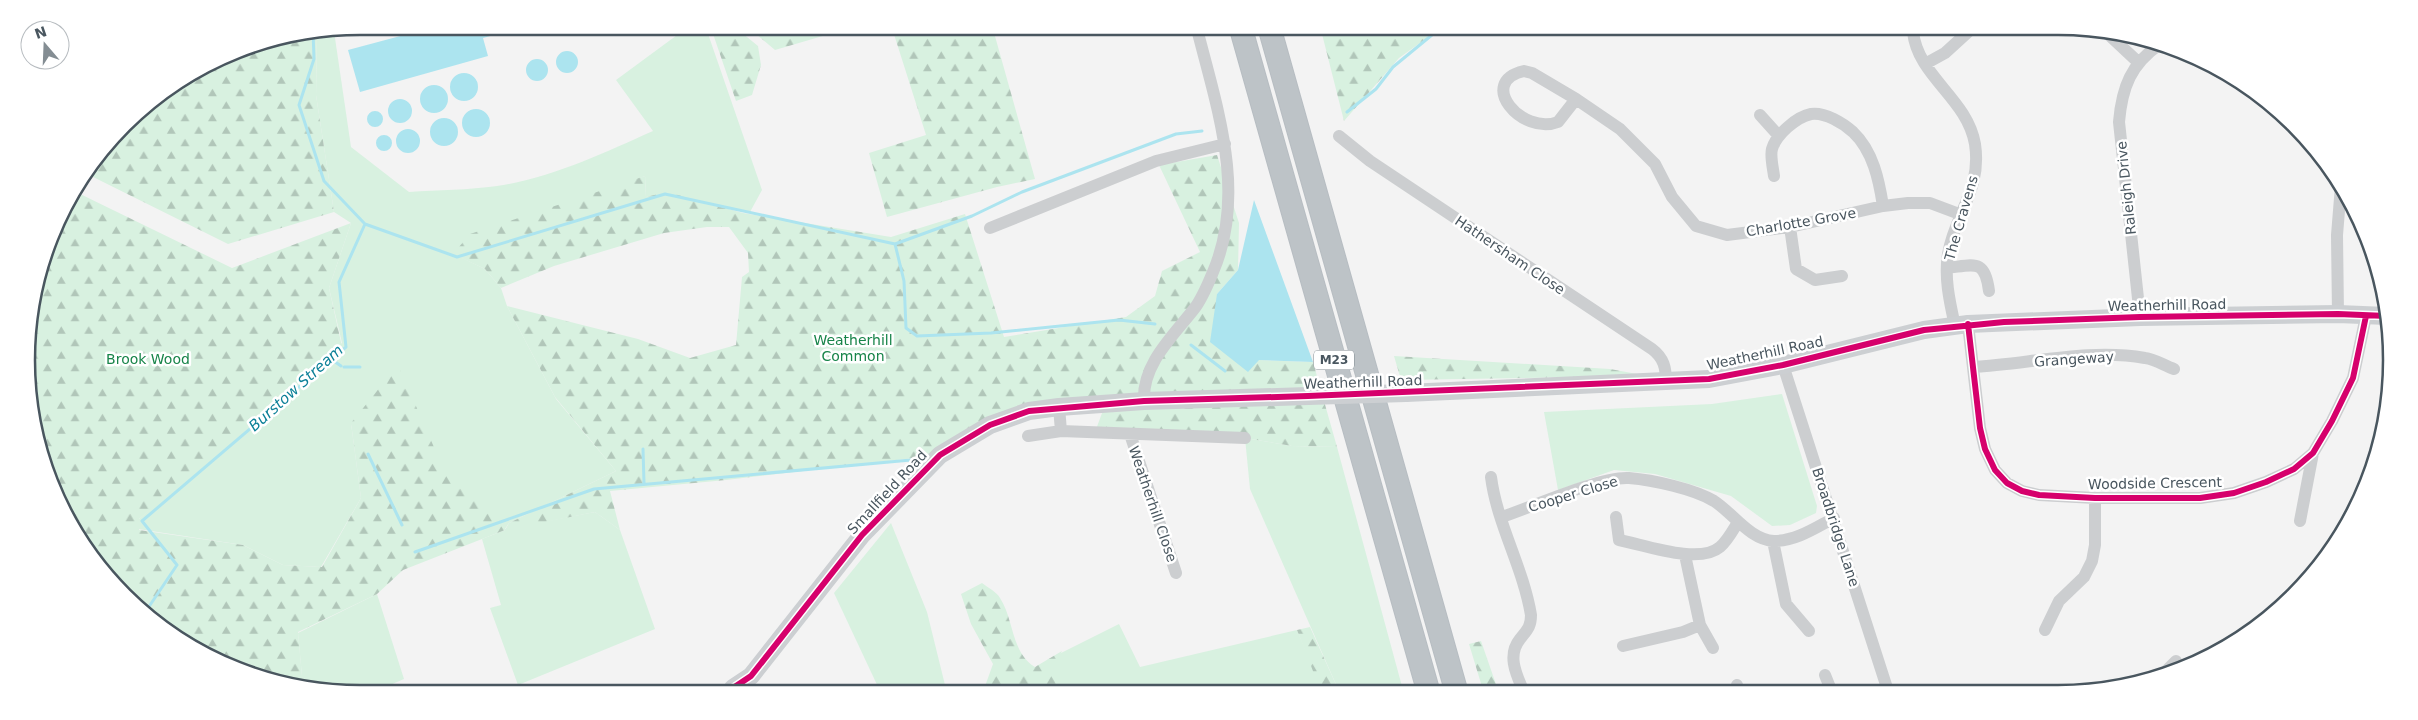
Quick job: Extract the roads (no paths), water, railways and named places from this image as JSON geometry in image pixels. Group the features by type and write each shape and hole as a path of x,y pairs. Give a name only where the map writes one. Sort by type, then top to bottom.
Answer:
{"highway":[{"name":"M23","path":"1243,35 1427,685"},
{"name":"M23","path":"1271,35 1455,685"}],"street":[{"path":"1144,401 1146,381 1150,370 1166,342 1195,308 1217,262 1226,233 1228,195 1225,144 1198,35"},
{"name":"The Cravens","path":"1913,35 1915,47 1936,82 1962,110 1974,142 1976,160 1974,180 1948,254 1947,268 1961,325"},
{"path":"1925,64 1945,53 1965,35"},
{"path":"2116,40 2138,62 2153,49"},
{"name":"Raleigh Drive","path":"2138,62 2121,99 2119,122 2140,317"},
{"name":"Charlotte Grove","path":"1576,99 1558,122 1542,126 1534,124 1511,109 1503,94 1504,86 1509,78 1516,73 1532,73 1576,99 1620,129 1655,164 1672,198 1696,226 1727,235 1790,226 1883,206 1930,203 1962,215"},
{"path":"1774,176 1771,151 1778,135 1811,114 1834,118 1854,132 1867,152 1879,178 1883,206"},
{"path":"1760,115 1778,135"},
{"name":"Hathersham Close","path":"1339,136 1370,161 1660,355 1664,362 1666,382"},
{"path":"990,228 1156,160 1225,144"},
{"path":"2338,314 2337,235 2340,200"},
{"path":"1790,226 1796,270 1815,280 1842,276"},
{"name":"The Cravens","path":"1947,268 1975,266 1982,268 1987,272 1989,291"},
{"name":"Weatherhill Road","path":"1144,401 1709,379 1783,365 1901,335 1961,325 2140,317 2338,314 2380,316"},
{"name":"Woodside Crescent","path":"1961,325 1973,367 1980,428 1985,449 1995,470 2008,483 2022,491 2039,495 2095,498 2200,498 2234,493 2294,469 2313,453 2332,421 2353,378 2366,316"},
{"name":"Grangeway","path":"1973,367 2064,357 2113,356 2147,358 2174,369"},
{"name":"Broadbridge Lane","path":"1783,365 1886,685"},
{"name":"Smallfield Road","path":"737,685 750,676 862,535 940,455 990,425 1029,411 1144,401"},
{"path":"1058,407 1061,431"},
{"name":"Weatherhill Close","path":"1028,436 1061,431 1245,438"},
{"name":"Weatherhill Close","path":"1130,434 1176,573"},
{"name":"Woodside Crescent","path":"2300,521 2313,453"},
{"path":"1491,477 1494,498 1502,517 1531,615 1531,625 1519,641 1514,653 1513,664 1521,685"},
{"name":"Cooper Close","path":"1502,517 1604,481 1627,478 1701,495 1728,512 1738,522 1761,537 1772,541"},
{"path":"2045,630 2059,602 2084,577 2092,561 2095,545 2095,498"},
{"path":"1616,517 1619,540 1685,555 1700,555 1719,548 1738,522"},
{"path":"1809,631 1786,604 1772,541 1792,539 1834,518"},
{"path":"1685,555 1700,625 1713,648"},
{"path":"1623,646 1683,632 1700,625"},
{"path":"1825,675 1829,685"}],"water":[{"path":"404,35 494,35 483,38 488,56 360,92 348,50"},
{"path":"567,51 575,54 578,62 575,70 567,73 559,70 556,62 559,54"},
{"path":"537,59 545,62 548,70 545,78 537,81 529,78 526,70 529,62"},
{"path":"464,73 474,77 478,87 474,97 464,101 454,97 450,87 454,77"},
{"path":"434,85 444,89 448,99 444,109 434,113 424,109 420,99 424,89"},
{"path":"400,99 405,100 411,106 411,116 405,122 400,123 395,122 389,116 388,111 389,106 395,100"},
{"path":"476,109 486,113 490,123 486,133 476,137 466,133 462,123 466,113"},
{"path":"375,111 383,119 375,127 367,119"},
{"path":"444,118 454,122 458,132 454,142 444,146 434,142 430,132 434,122"},
{"path":"408,129 416,133 420,141 416,149 408,153 400,149 396,141 400,133"},
{"path":"384,135 390,137 392,143 390,149 384,151 378,149 376,143 378,137"},
{"path":"1254,200 1313,362 1259,360 1248,372 1210,342 1217,294 1238,270"}],"waterway":[{"path":"1347,112 1376,89 1393,67 1432,35"},
{"path":"313,39 314,59 299,105 324,181 365,224 457,257 665,194 895,244 972,216 1022,192 1176,134 1202,131"},
{"name":"Burstow Stream","path":"149,607 177,565 142,521 346,347 339,282 365,224"},
{"path":"895,244 904,281 906,328 917,336 991,333 1119,320 1155,324"},
{"path":"1191,345 1225,371"},
{"path":"331,359 341,366"},
{"path":"344,367 360,367"},
{"path":"643,449 644,483"},
{"path":"368,454 402,525"},
{"path":"415,552 594,489 911,460"}],"park label":[{"name":"Weatherhill Common","path":"853,348"},
{"name":"Brook Wood","path":"148,359"}]}
